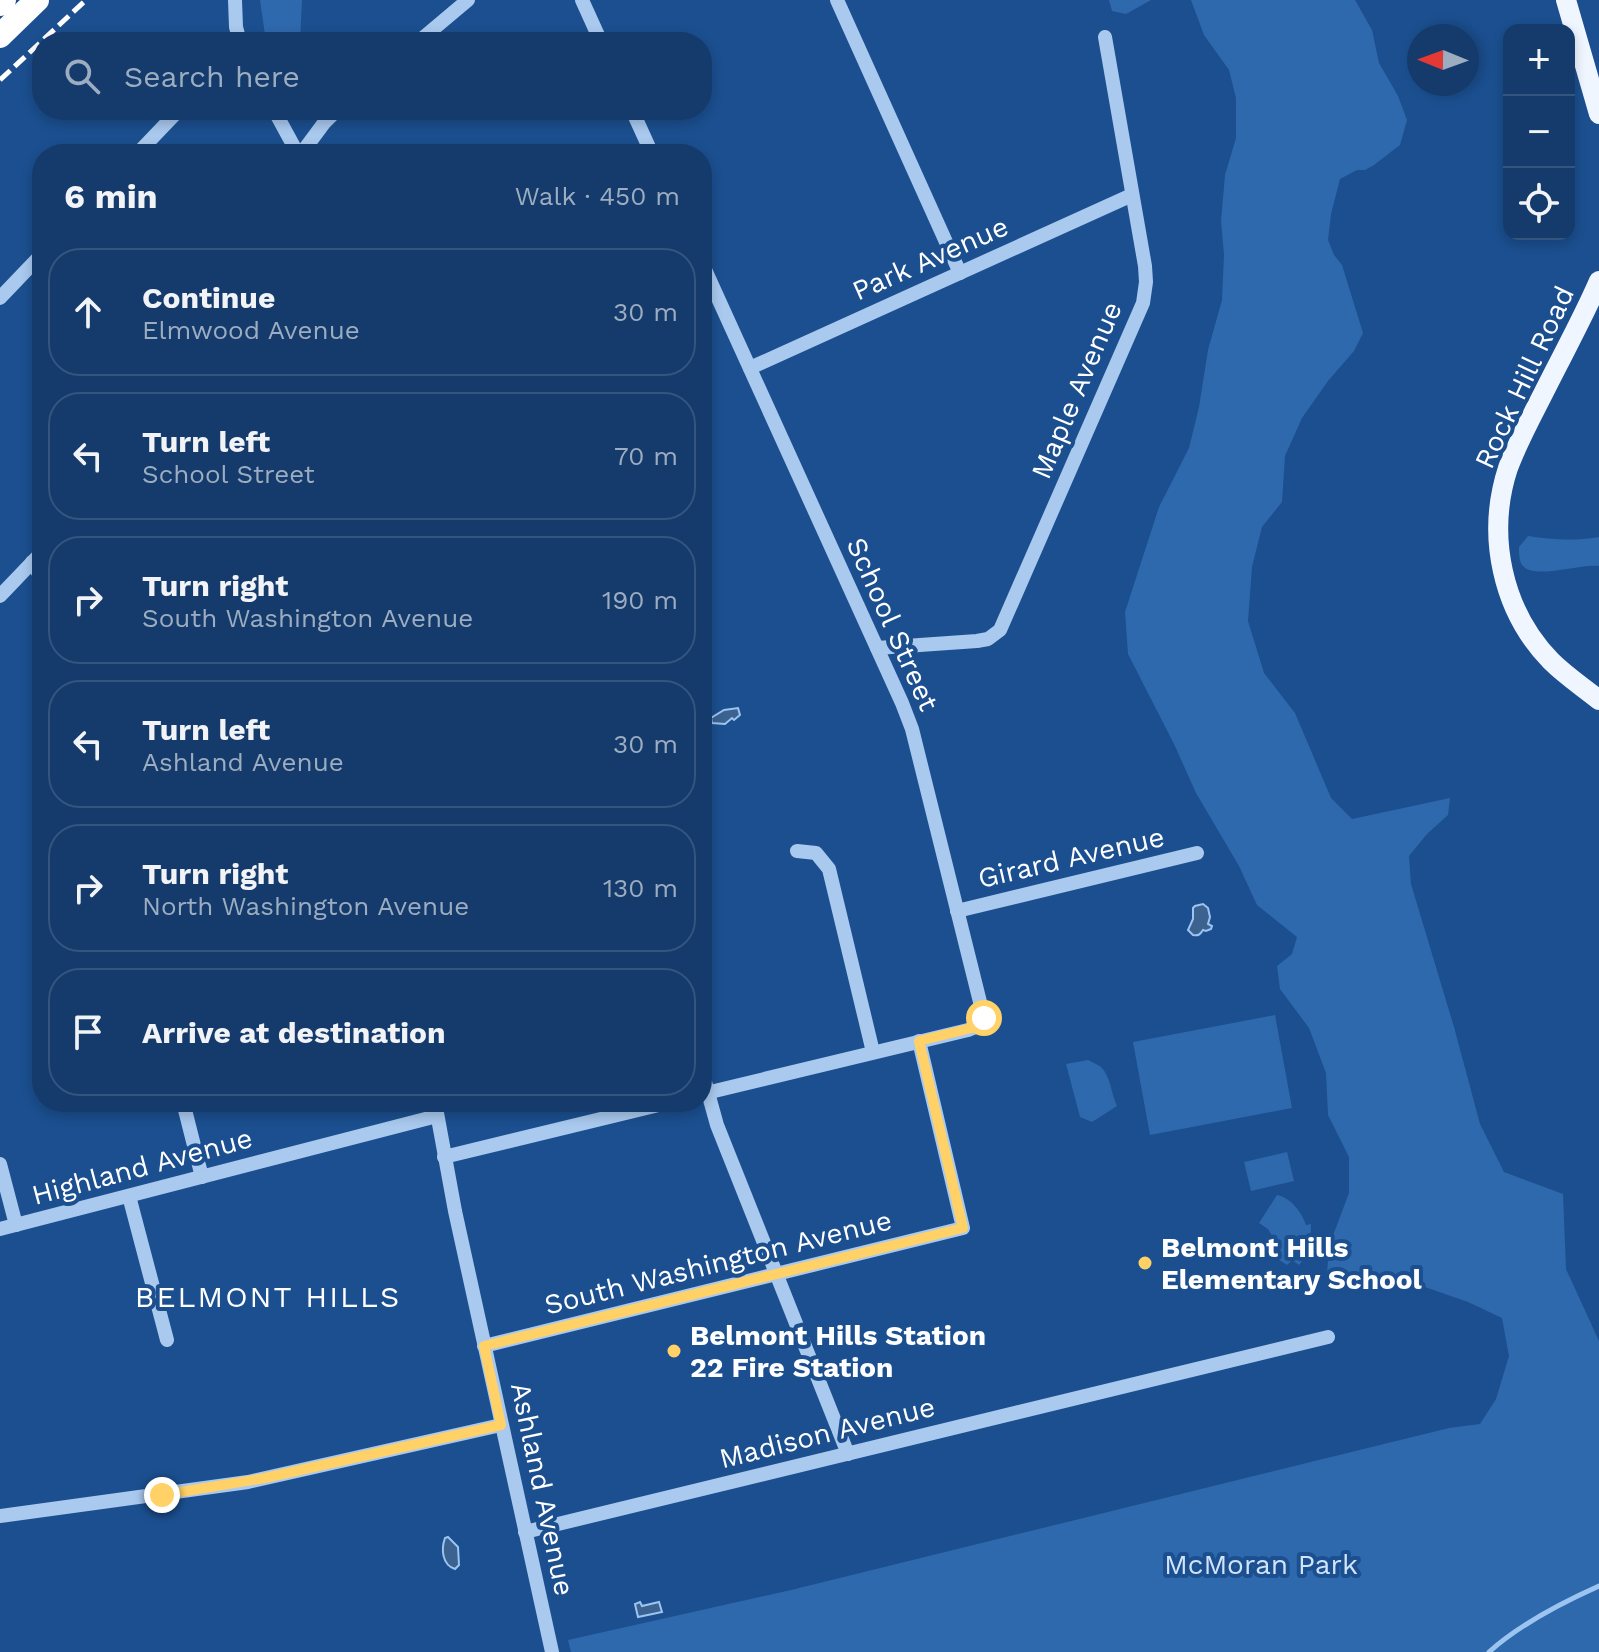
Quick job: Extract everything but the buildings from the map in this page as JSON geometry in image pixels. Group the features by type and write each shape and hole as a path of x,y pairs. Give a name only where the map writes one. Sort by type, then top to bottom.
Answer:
{"highway":[{"path":"0,36 37,0"}],"main road":[{"path":"1566,0 1599,114"},
{"name":"Rock Hill Road","path":"1599,281 1516,447 1502,490 1498,532 1506,582 1529,633 1559,669 1599,700"}],"street":[{"path":"235,0 237,32"},
{"path":"430,32 468,0"},
{"path":"582,0 596,32"},
{"path":"837,0 960,273"},
{"name":"Maple Avenue","path":"877,648 977,641 988,639 1000,630 1143,303 1145,272 1105,37"},
{"path":"147,144 169,120"},
{"path":"280,120 293,144"},
{"path":"307,144 327,120"},
{"path":"637,120 647,144"},
{"name":"Park Avenue","path":"750,368 1132,195"},
{"path":"0,298 32,264"},
{"name":"School Street","path":"712,285 912,729 984,1018 983,1024 968,1030 919,1041"},
{"path":"0,596 32,562"},
{"path":"797,851 816,853 829,869 873,1052"},
{"name":"Girard Avenue","path":"957,911 1197,853"},
{"path":"712,1092 919,1041"},
{"name":"South Washington Avenue","path":"484,1346 963,1228 919,1041"},
{"path":"186,1112 202,1177"},
{"name":"Highland Avenue","path":"0,1229 202,1177 426,1112"},
{"name":"Ashland Avenue","path":"436,1112 484,1346 552,1652"},
{"path":"444,1157 630,1112"},
{"path":"712,1112 848,1454"},
{"path":"0,1164 16,1225"},
{"path":"129,1196 167,1340"},
{"name":"Madison Avenue","path":"525,1532 1328,1337"},
{"path":"0,1516 248,1482 501,1425"}],"green space":[{"path":"260,0 302,0 300,32 265,32"},
{"path":"1109,0 1151,0 1126,14 1112,11"},
{"name":"McMoran Park","path":"1191,0 1355,0 1372,30 1379,63 1398,96 1407,120 1400,145 1374,165 1340,179 1328,240 1342,265 1363,333 1354,351 1302,418 1285,456 1282,502 1262,527 1252,567 1248,621 1264,673 1295,713 1331,798 1352,819 1450,798 1448,815 1409,856 1411,884 1480,1124 1504,1172 1563,1194 1566,1269 1599,1341 1599,1652 571,1652 568,1640 791,1590 1449,1428 1480,1424 1496,1399 1509,1356 1502,1318 1422,1286 1355,1283 1341,1291 1329,1287 1329,1246 1349,1193 1349,1157 1328,1115 1326,1073 1309,1028 1280,989 1277,966 1292,954 1297,937 1257,905 1239,866 1196,793 1128,654 1125,612 1159,507 1189,448 1208,350 1222,300 1224,255 1221,221 1225,175 1236,138 1236,98 1229,70 1204,35"},
{"path":"1528,536 1564,540 1599,537 1599,566 1529,570 1522,564 1519,552 1519,547"},
{"path":"1275,1015 1292,1108 1150,1135 1133,1042"},
{"path":"1088,1060 1104,1071 1117,1106 1092,1122 1080,1117 1066,1064"},
{"path":"1287,1152 1294,1181 1251,1191 1244,1162"},
{"path":"1277,1195 1295,1206 1306,1225 1311,1224 1309,1246 1299,1265 1292,1260 1287,1265 1267,1252 1273,1237 1259,1223"}],"shaded area":[{"path":"738,708 740,715 725,724 712,723 712,717 724,710"},
{"path":"1203,904 1208,908 1208,924 1212,926 1193,935 1188,930 1193,919 1193,908"},
{"path":"448,1537 458,1547 459,1565 455,1569 447,1564 443,1552 445,1538"},
{"path":"640,1602 642,1606 659,1602 662,1612 638,1617 635,1604"}],"waterway":[{"path":"1489,1652 1541,1615 1599,1586"}],"railway":[{"path":"52,32 86,0"},
{"path":"0,80 32,50"}],"place":[{"name":"Belmont Hills Elementary School","path":"1145,1263"},
{"name":"Belmont Hills Station 22 Fire Station","path":"674,1351"}],"district":[{"name":"BELMONT HILLS","path":"268,1297"}],"route":[{"path":"162,1495 248,1482 501,1425 484,1346 963,1228 919,1041 980,1026 984,1018"}]}
